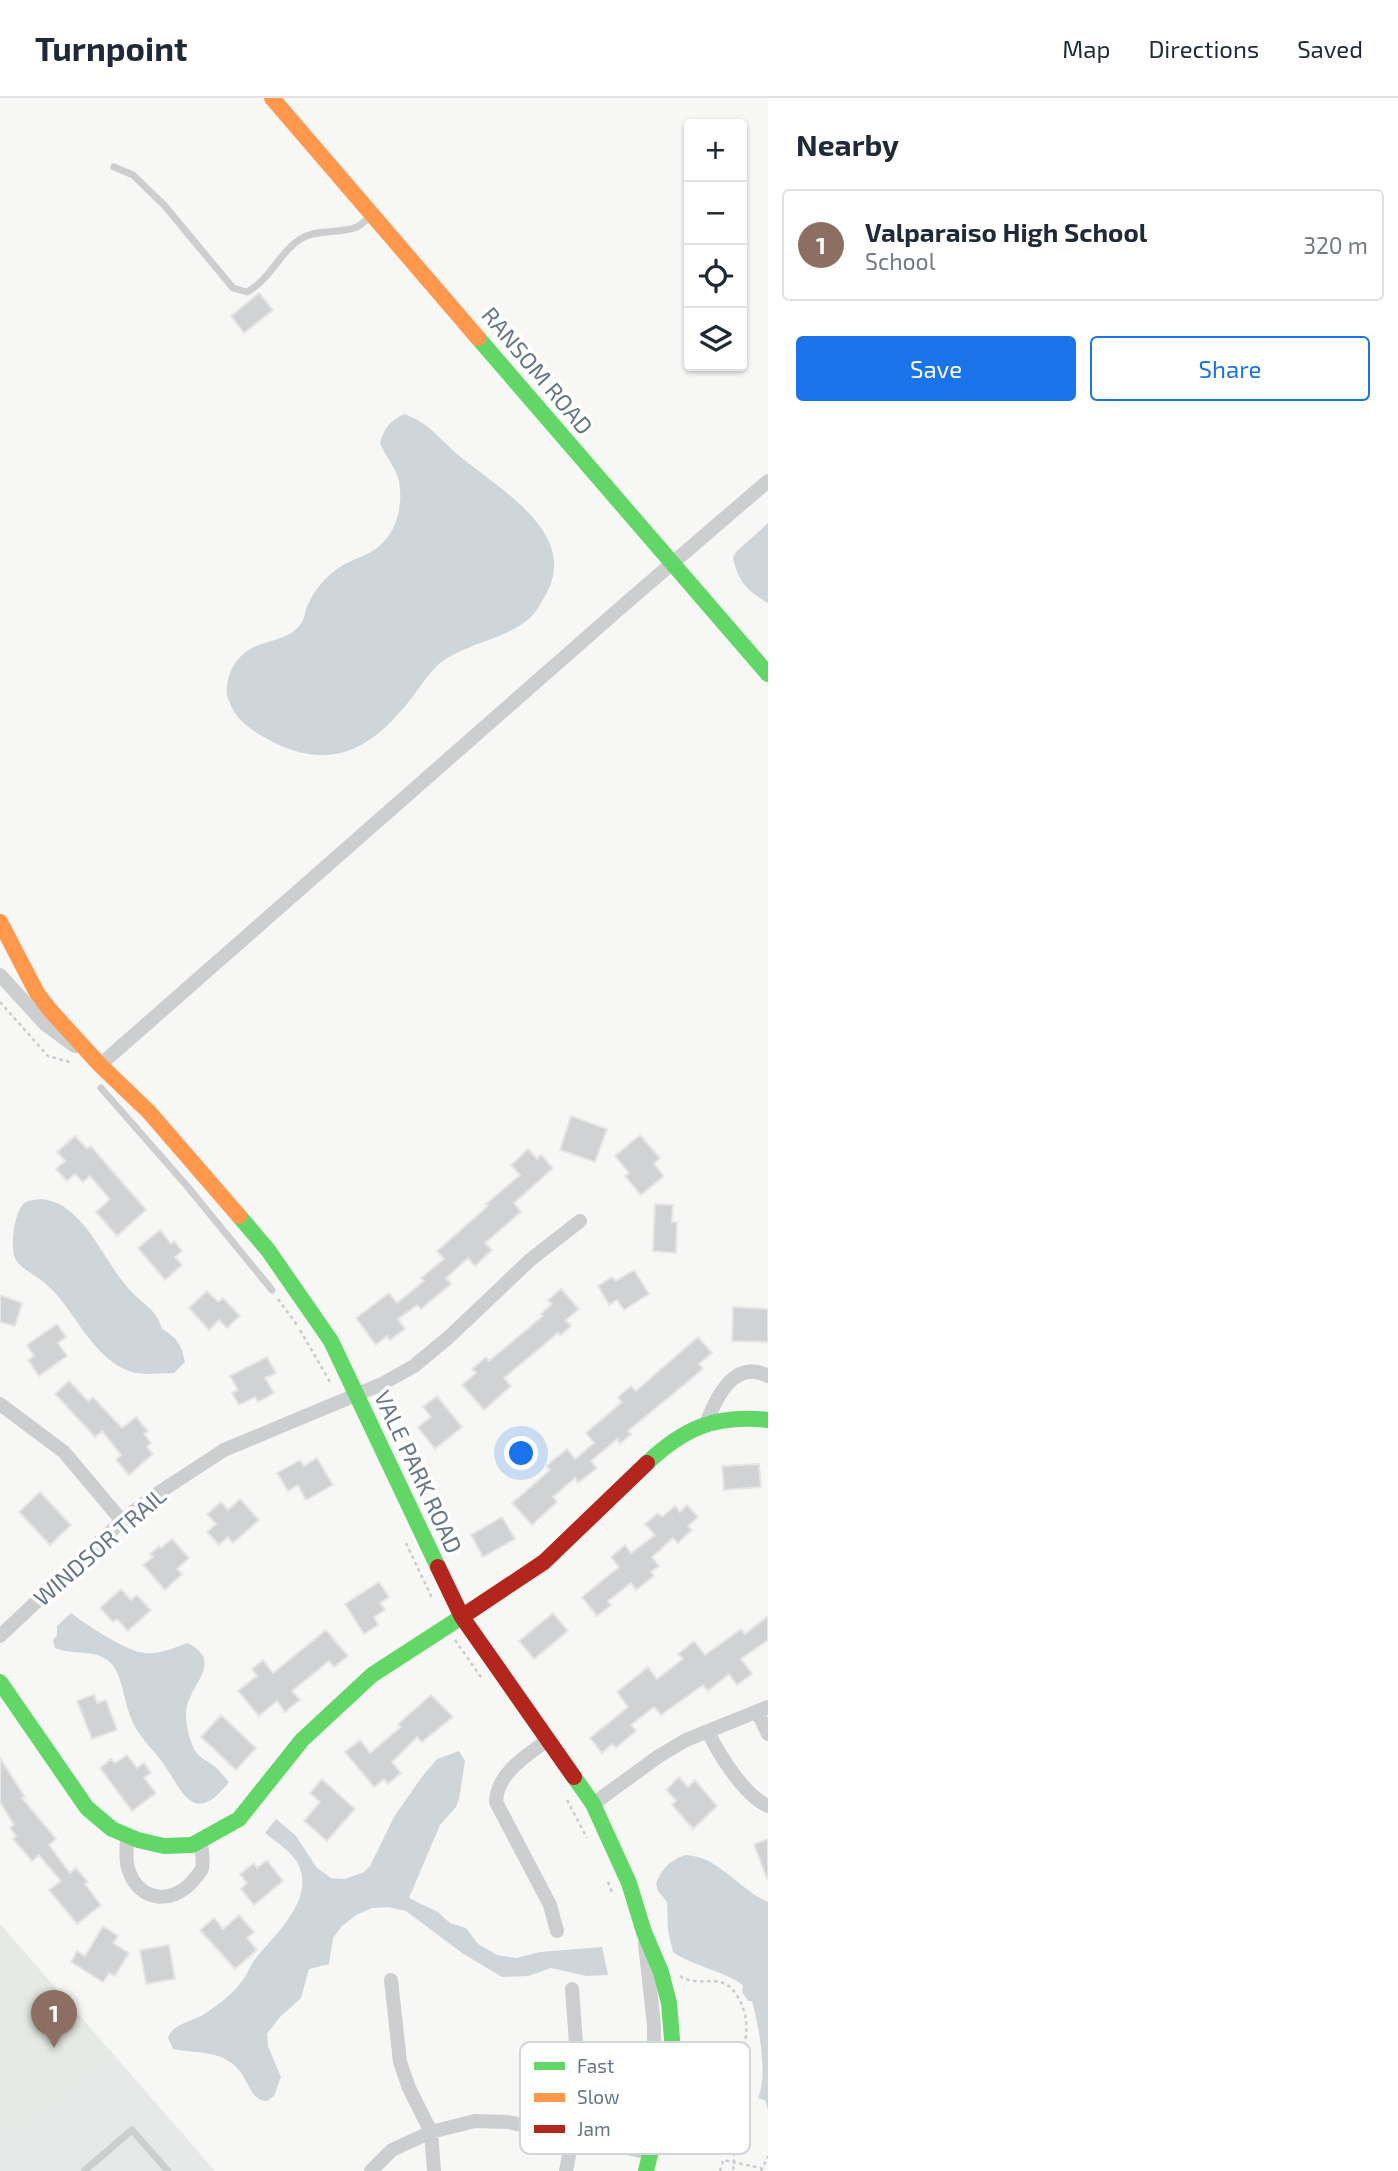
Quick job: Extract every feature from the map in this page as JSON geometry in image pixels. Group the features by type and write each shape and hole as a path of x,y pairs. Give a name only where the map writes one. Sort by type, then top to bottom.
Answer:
{"street":[{"name":"RANSOM ROAD","path":"272,98 768,674"},
{"path":"100,1065 768,481"},
{"name":"VALE PARK ROAD","path":"0,922 37,993 50,1010 100,1065 149,1112 268,1250 331,1341 462,1617 593,1804 629,1884 644,1932 661,1972 668,2003 672,2042"},
{"path":"0,957 13,945"},
{"name":"VALE PARK ROAD","path":"0,975 45,1024 100,1065"},
{"name":"WINDSOR TRAIL","path":"0,1636 122,1521 152,1497 224,1450 399,1375 433,1351 530,1260 580,1221"},
{"path":"706,1424 722,1389 734,1377 746,1371 761,1372 768,1376"},
{"path":"0,1404 64,1452 122,1521"},
{"path":"0,1682 87,1808 112,1829 127,1835 164,1846 192,1845 239,1819 302,1740 372,1675 544,1562 668,1443 706,1424 737,1418 768,1420"},
{"path":"593,1804 672,1748 763,1709 768,1734"},
{"path":"708,1731 723,1761 756,1799 768,1806"},
{"path":"548,1740 511,1769 499,1787 496,1802 550,1905 557,1931"},
{"path":"127,1835 127,1868 135,1883 148,1894 162,1898 175,1896 190,1885 202,1869 201,1840"},
{"path":"391,1980 400,2062 431,2132 434,2171"},
{"path":"572,1989 576,2042"},
{"path":"371,2171 392,2150 431,2132 475,2121 520,2124"}],"lane":[{"path":"114,166 133,175 164,205 233,288 247,292 264,280 288,247 301,239 308,235 357,227 373,215"},
{"path":"101,1088 187,1186 272,1290"},
{"path":"187,1186 201,1173"},
{"path":"84,2171 132,2130 168,2171"}],"path":[{"path":"0,1002 48,1056 72,1062 79,1067"},
{"path":"272,1290 301,1331 340,1401"},
{"path":"404,1539 447,1627 485,1683"},
{"path":"563,1793 590,1842"},
{"path":"607,1880 617,1905"},
{"path":"678,1974 694,1983 724,1982 732,1989 744,2010 747,2024 744,2042"},
{"path":"733,2171 735,2154"},
{"path":"720,2171 723,2160 761,2170 768,2156"}],"shaded area":[{"path":"404,414 429,428 532,517 545,534 553,553 553,574 545,596 530,618 509,632 450,656 440,663 393,720 363,744 331,755 295,751 254,731 236,715 228,698 229,676 244,653 295,631 303,620 311,597 324,580 340,567 378,547 391,532 399,512 399,481 380,443 388,426"},
{"path":"768,523 768,603 744,585 733,558 736,552"},
{"path":"41,1199 63,1206 82,1223 122,1280 153,1312 162,1329 178,1343 185,1362 174,1373 135,1373 110,1361 91,1341 57,1295 17,1262 13,1237 19,1212 26,1202"},
{"path":"71,1613 106,1636 136,1651 155,1653 187,1643 198,1650 205,1664 190,1697 186,1720 196,1752 229,1782 217,1796 198,1804 183,1793 134,1724 118,1675 111,1663 98,1655 55,1648 53,1640 57,1635 57,1626"},
{"path":"459,1751 465,1761 459,1799 456,1807 440,1825 409,1898 438,1912 450,1923 466,1928 478,1944 497,1955 516,1958 540,1952 602,1947 608,1975 587,1976 551,1968 528,1976 502,1977 462,1953 406,1911 388,1907 372,1908 356,1915 342,1926 333,1938 329,1964 309,1969 301,1998 280,2017 267,2034 268,2046 281,2077 274,2096 267,2101 257,2098 232,2063 216,2055 173,2049 168,2038 170,2033 206,2013 234,1990 297,1904 302,1879 297,1861 265,1833 276,1819 296,1836 317,1868 331,1878 345,1879 364,1872 370,1866 394,1817 421,1778 437,1759"},
{"path":"685,1855 708,1861 768,1902 768,2110 765,2100 758,2098 762,2077 760,2037 752,2001 748,2001 742,1992 743,1986 673,1952 668,1931 667,1902 658,1891 656,1883 667,1866"},
{"path":"0,1924 215,2171 0,2171"},
{"path":"0,1929 109,2054 17,2133 0,2114"}],"building":[{"path":"259,293 273,310 244,333 231,316"},
{"path":"571,1116 607,1129 595,1162 560,1150"},
{"path":"640,1135 660,1158 654,1164 664,1176 641,1195 625,1176 629,1173 615,1156"},
{"path":"75,1136 87,1149 91,1146 146,1210 117,1236 96,1212 110,1199 90,1176 83,1182 75,1174 67,1181 56,1169 65,1161 57,1152"},
{"path":"528,1149 537,1159 541,1155 553,1168 514,1203 521,1212 485,1243 492,1250 475,1266 468,1258 446,1278 451,1284 421,1309 417,1305 398,1319 405,1329 390,1340 387,1336 376,1345 356,1318 389,1293 397,1303 424,1281 421,1278 444,1259 437,1251 520,1175 511,1165"},
{"path":"655,1204 673,1205 672,1222 677,1222 676,1253 653,1251"},
{"path":"160,1230 171,1244 174,1241 182,1251 175,1257 182,1265 165,1280 138,1248"},
{"path":"634,1270 649,1294 624,1310 617,1300 609,1305 598,1286 612,1277 616,1281"},
{"path":"561,1289 579,1309 566,1320 571,1326 560,1336 558,1333 504,1378 511,1386 484,1410 462,1385 476,1373 472,1369 486,1357 489,1361 543,1316 541,1314 552,1304 548,1300"},
{"path":"207,1291 218,1302 223,1298 240,1316 227,1328 219,1320 209,1330 189,1308"},
{"path":"0,1295 22,1303 15,1326 0,1322"},
{"path":"733,1307 768,1309 768,1342 732,1341"},
{"path":"57,1324 66,1337 58,1343 67,1356 39,1376 28,1360 34,1356 27,1345"},
{"path":"698,1337 712,1353 699,1364 703,1369 628,1431 631,1434 620,1444 617,1439 591,1461 597,1468 578,1483 575,1478 553,1497 557,1502 532,1525 512,1503 550,1470 546,1466 567,1449 575,1459 594,1443 586,1433 622,1402 618,1397 631,1386 636,1391"},
{"path":"267,1357 276,1373 265,1378 274,1393 258,1402 255,1397 239,1405 232,1393 238,1390 230,1376"},
{"path":"69,1381 88,1401 93,1397 122,1428 136,1417 148,1431 144,1434 151,1443 147,1447 153,1454 129,1475 116,1460 121,1455 102,1431 95,1437 55,1394"},
{"path":"437,1396 462,1427 435,1449 418,1427 431,1417 423,1407"},
{"path":"317,1458 333,1485 306,1500 298,1485 288,1491 277,1473 300,1460 304,1466"},
{"path":"759,1464 761,1487 724,1490 722,1466"},
{"path":"40,1492 71,1525 50,1545 19,1512"},
{"path":"240,1499 259,1520 233,1543 228,1537 219,1545 207,1532 216,1524 207,1514 221,1502 228,1510"},
{"path":"687,1505 698,1517 688,1526 692,1530 678,1543 673,1538 652,1557 659,1566 651,1572 654,1576 636,1590 631,1583 608,1601 611,1605 597,1616 582,1597 619,1567 611,1557 625,1545 631,1553 655,1535 645,1524 658,1513 662,1517 675,1506 680,1512"},
{"path":"502,1517 515,1539 483,1557 471,1535"},
{"path":"172,1539 189,1558 177,1569 182,1574 165,1590 143,1565 153,1557 150,1554"},
{"path":"379,1582 389,1597 380,1603 385,1610 374,1617 378,1625 364,1634 345,1604"},
{"path":"121,1589 131,1600 137,1595 151,1610 128,1631 117,1619 113,1622 100,1608"},
{"path":"553,1613 568,1631 534,1659 519,1641"},
{"path":"768,1616 768,1640 741,1659 752,1674 737,1685 729,1674 708,1691 703,1685 661,1715 654,1707 631,1725 636,1731 616,1748 612,1744 602,1753 590,1738 628,1707 617,1692 648,1667 657,1679 683,1659 678,1654 694,1641 705,1655 741,1629 745,1634"},
{"path":"326,1630 348,1656 334,1667 329,1661 292,1691 300,1700 285,1712 277,1701 259,1716 238,1691 257,1676 252,1669 263,1660 273,1673"},
{"path":"94,1694 97,1703 106,1700 117,1730 92,1739 77,1701"},
{"path":"431,1695 453,1717 422,1742 417,1737 392,1762 401,1773 388,1784 384,1779 374,1787 345,1752 360,1740 370,1753 401,1727 398,1724"},
{"path":"221,1715 256,1748 236,1770 201,1737"},
{"path":"127,1755 137,1768 144,1763 151,1773 144,1778 156,1793 132,1811 100,1768 111,1759 115,1763"},
{"path":"0,1758 25,1797 22,1798 56,1839 49,1845 70,1873 76,1868 88,1882 85,1884 101,1905 77,1924 49,1890 61,1881 39,1855 32,1861 13,1839 16,1836 10,1828 14,1825 0,1802"},
{"path":"679,1777 688,1787 695,1780 717,1806 693,1829 672,1805 676,1800 666,1790"},
{"path":"322,1779 355,1809 327,1841 304,1821 320,1802 310,1793"},
{"path":"768,1839 768,1879 767,1879 754,1844"},
{"path":"267,1860 283,1881 254,1905 241,1889 247,1883 240,1874 254,1863 257,1868"},
{"path":"239,1915 254,1932 247,1938 257,1950 235,1969 200,1930 214,1918 223,1929"},
{"path":"103,1926 118,1936 113,1943 129,1953 115,1976 109,1973 103,1982 71,1962 77,1951 85,1956"},
{"path":"169,1945 175,1979 146,1984 140,1950"}],"traffic: fast":[{"path":"478,338 768,674"},
{"path":"239,1216 268,1250 331,1341 438,1567"},
{"path":"647,1463 674,1441 702,1426 732,1419 768,1420"},
{"path":"0,1682 87,1808 112,1829 138,1840 164,1846 192,1845 239,1819 302,1740 372,1675 466,1614"},
{"path":"574,1777 593,1804 629,1883 644,1932 661,1972 669,2003 672,2042"},
{"path":"646,2171 650,2154"}],"traffic: slow":[{"path":"272,98 478,338"},
{"path":"0,922 37,993 50,1010 100,1065 149,1112 239,1216"}],"traffic: jam":[{"path":"466,1614 544,1562 647,1463"},
{"path":"438,1567 462,1617 574,1777"}],"place":[{"name":"Valparaiso High School","path":"54,2048"}]}
